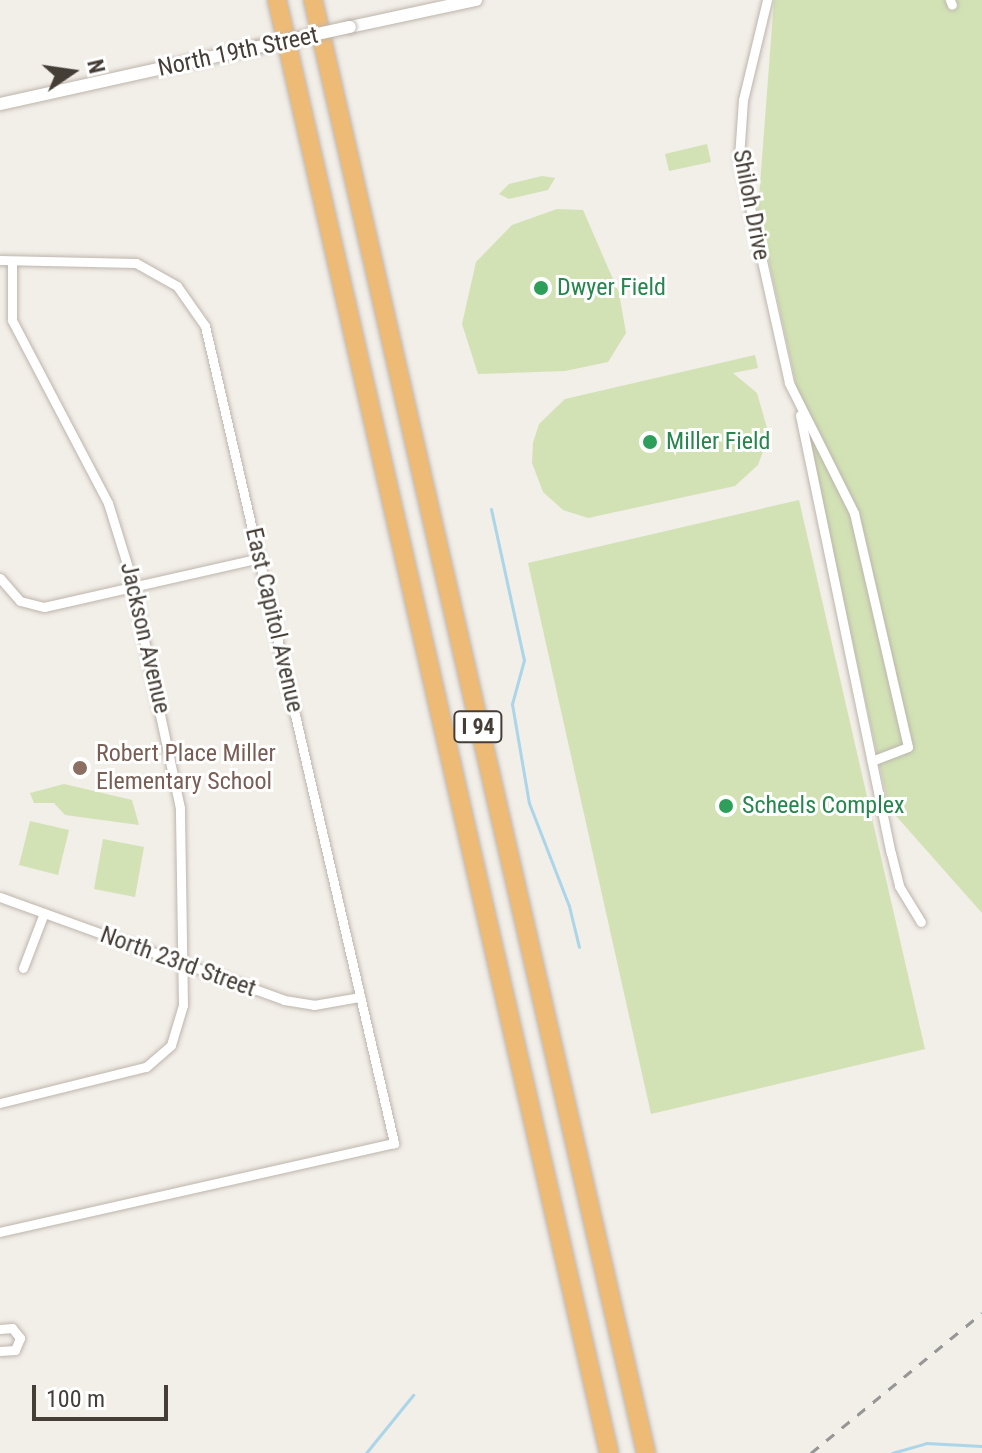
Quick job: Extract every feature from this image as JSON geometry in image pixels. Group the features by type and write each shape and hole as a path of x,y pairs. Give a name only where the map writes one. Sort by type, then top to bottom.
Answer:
{"highway":[{"name":"I 94","path":"277,0 609,1453"},
{"name":"I 94","path":"313,0 646,1453"}],"street":[{"name":"North 19th Street","path":"0,104 476,0"},
{"name":"Shiloh Drive","path":"767,0 738,142 787,375 800,408 854,513 908,747 872,761"},
{"name":"East Capitol Avenue","path":"0,260 12,263 126,260 157,272 187,296 209,336 394,1143 0,1232"},
{"name":"Jackson Avenue","path":"0,1103 135,1072 157,1060 180,1025 183,964 178,791 133,587 108,503 12,320 12,263"},
{"name":"Shiloh Drive","path":"800,408 899,886 921,922"},
{"path":"0,578 14,596 35,607 260,558"},
{"name":"North 23rd Street","path":"0,897 294,1003 323,1004 360,997"},
{"path":"23,968 44,913"},
{"path":"0,1329 12,1328 20,1338 15,1350 0,1351"}],"green space":[{"path":"774,0 982,0 982,913 889,808 758,211"},
{"path":"707,144 711,162 669,171 665,154"},
{"path":"542,176 555,178 548,190 509,199 499,194 509,184"},
{"name":"Dwyer Field","path":"557,209 583,210 619,293 626,333 608,362 565,371 478,374 462,324 476,262 512,225"},
{"path":"755,355 758,368 733,373 757,393 769,435 758,465 735,486 588,518 563,510 543,492 532,463 533,443 539,424 565,399"},
{"name":"Scheels Complex","path":"799,500 925,1049 651,1114 528,563"},
{"path":"64,784 132,800 139,825 65,815 54,803 34,803 30,793"},
{"path":"30,821 69,830 58,875 19,865"},
{"path":"103,839 144,847 135,897 94,889"}],"waterway":[{"path":"491,509 524,660 512,704 529,803 569,906 579,947"},
{"path":"366,1453 413,1395"},
{"path":"892,1453 926,1443 982,1446"}],"railway":[{"path":"811,1453 982,1313"}],"place":[{"name":"Dwyer Field","path":"541,288"},
{"name":"Miller Field","path":"650,442"},
{"name":"Robert Place Miller Elementary School","path":"80,768"},
{"name":"Scheels Complex","path":"726,806"}]}
